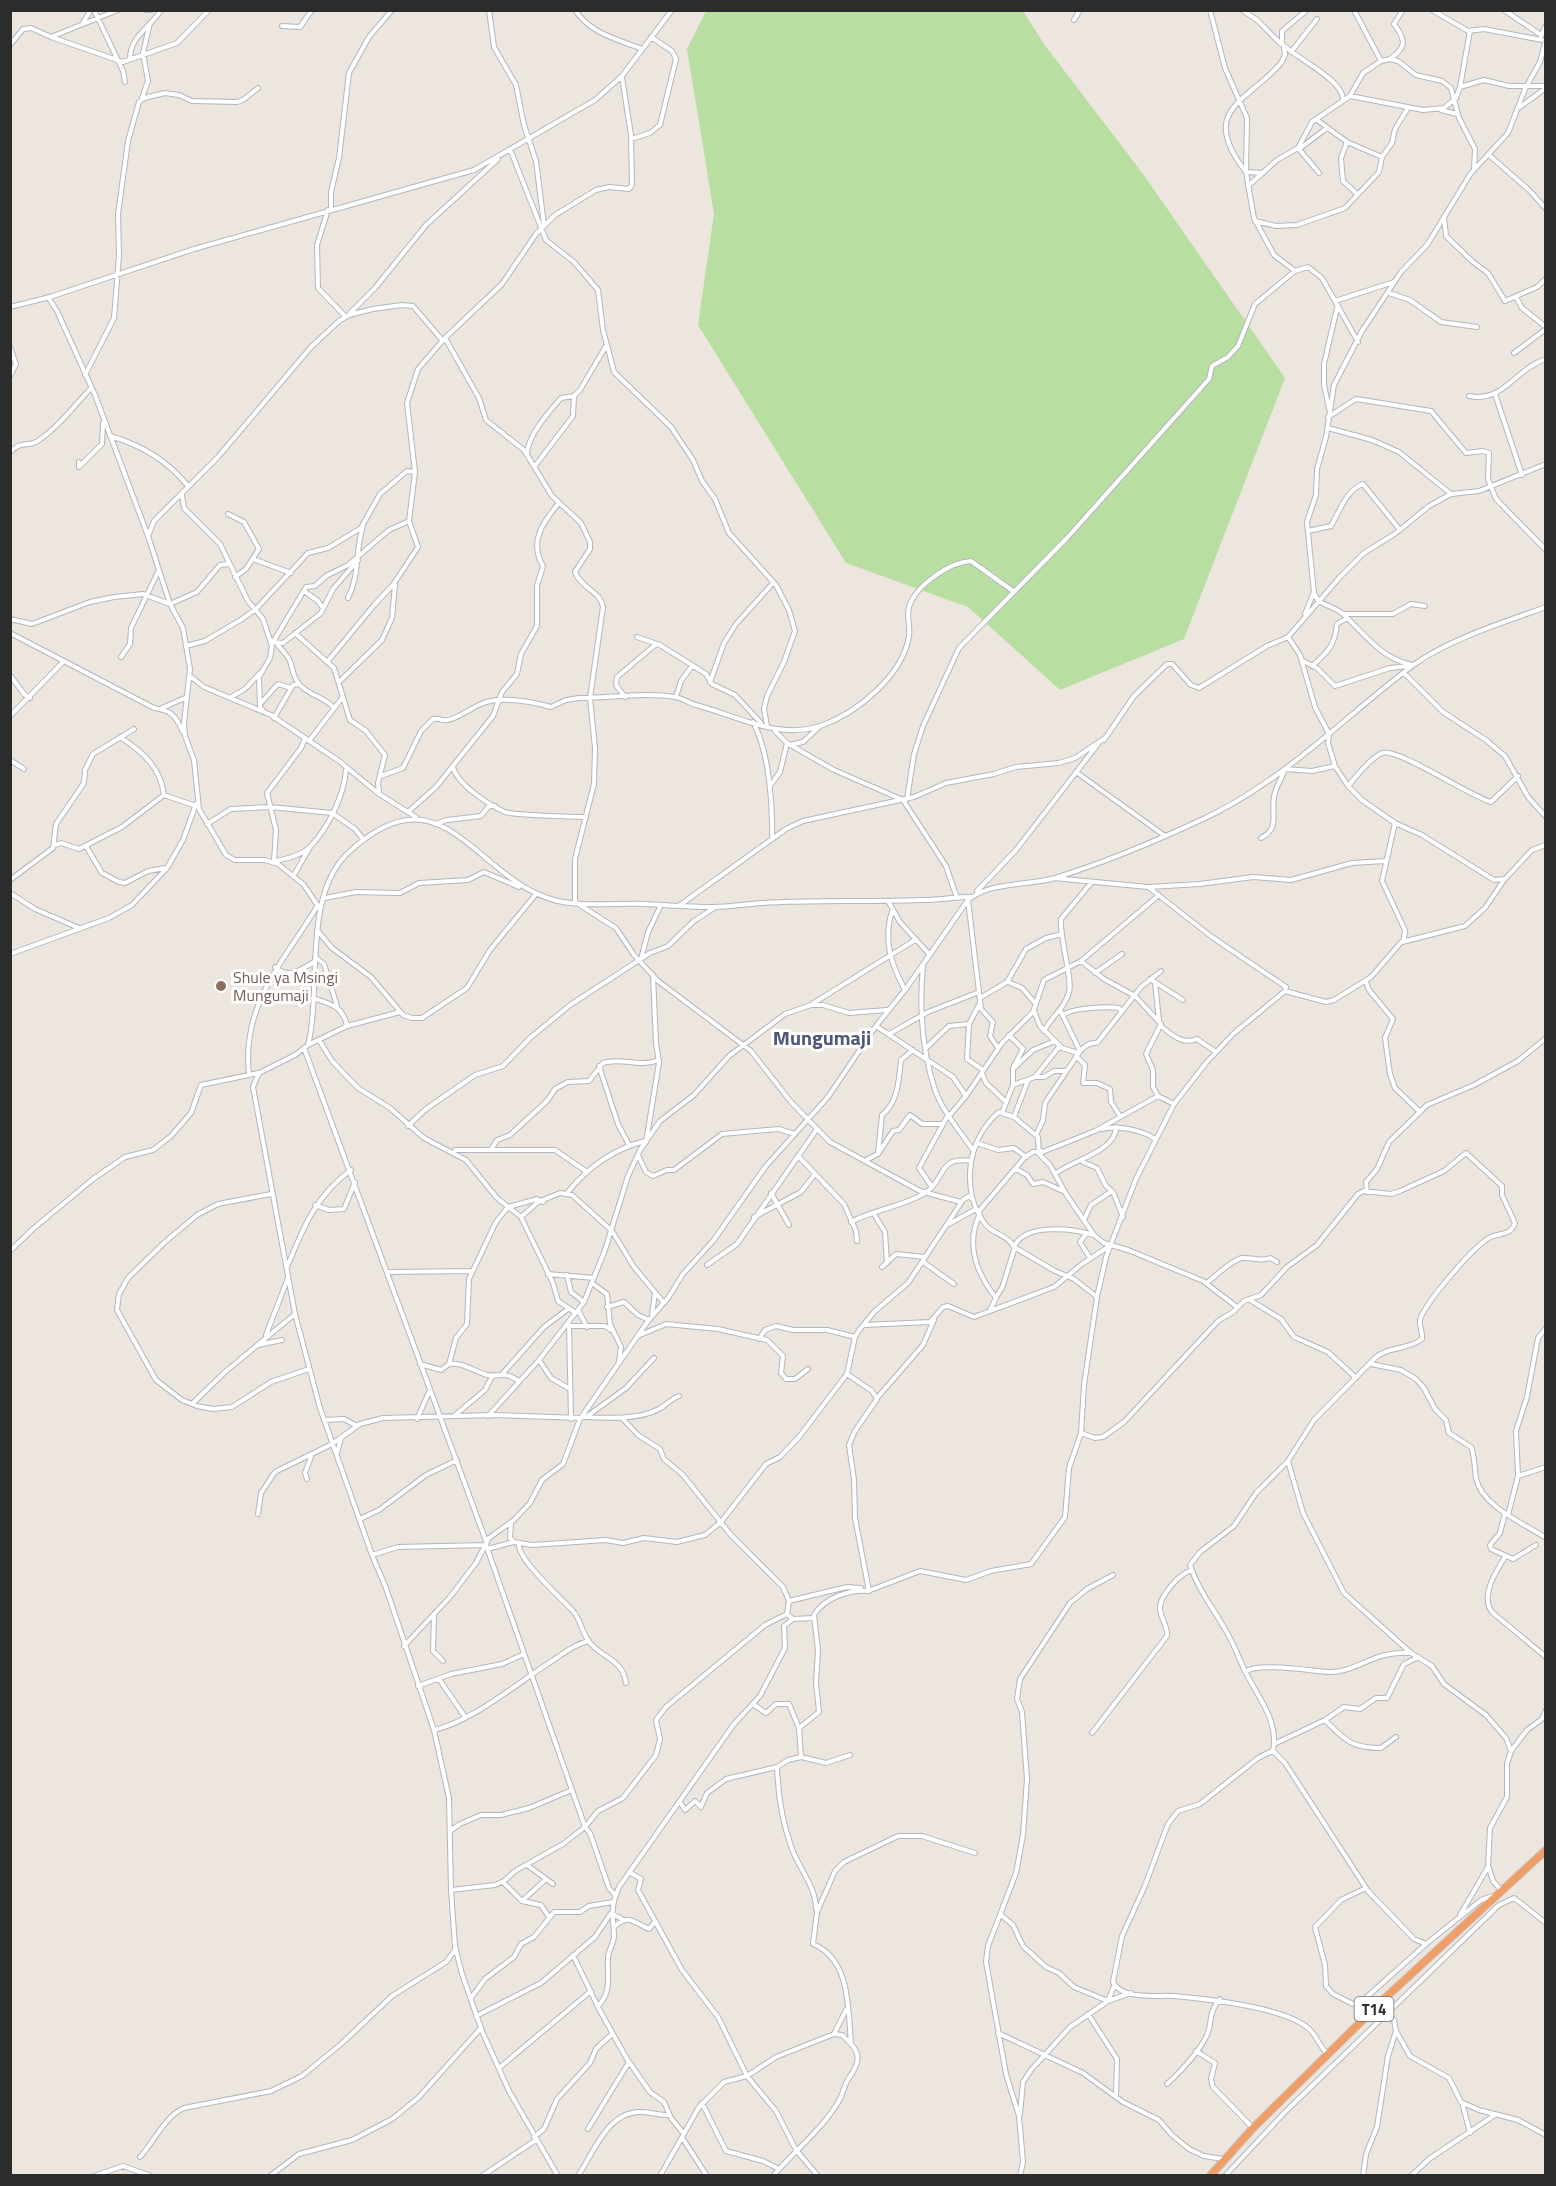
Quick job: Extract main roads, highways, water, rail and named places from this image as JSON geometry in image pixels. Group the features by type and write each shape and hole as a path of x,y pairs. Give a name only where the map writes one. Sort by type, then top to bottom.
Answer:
{"highway":[{"name":"T14","path":"1210,2175 1253,2128 1383,1999 1545,1850"}],"place":[{"name":"Shule ya Msingi Mungumaji","path":"221,986"}],"district":[{"name":"Mungumaji","path":"822,1037"}]}
